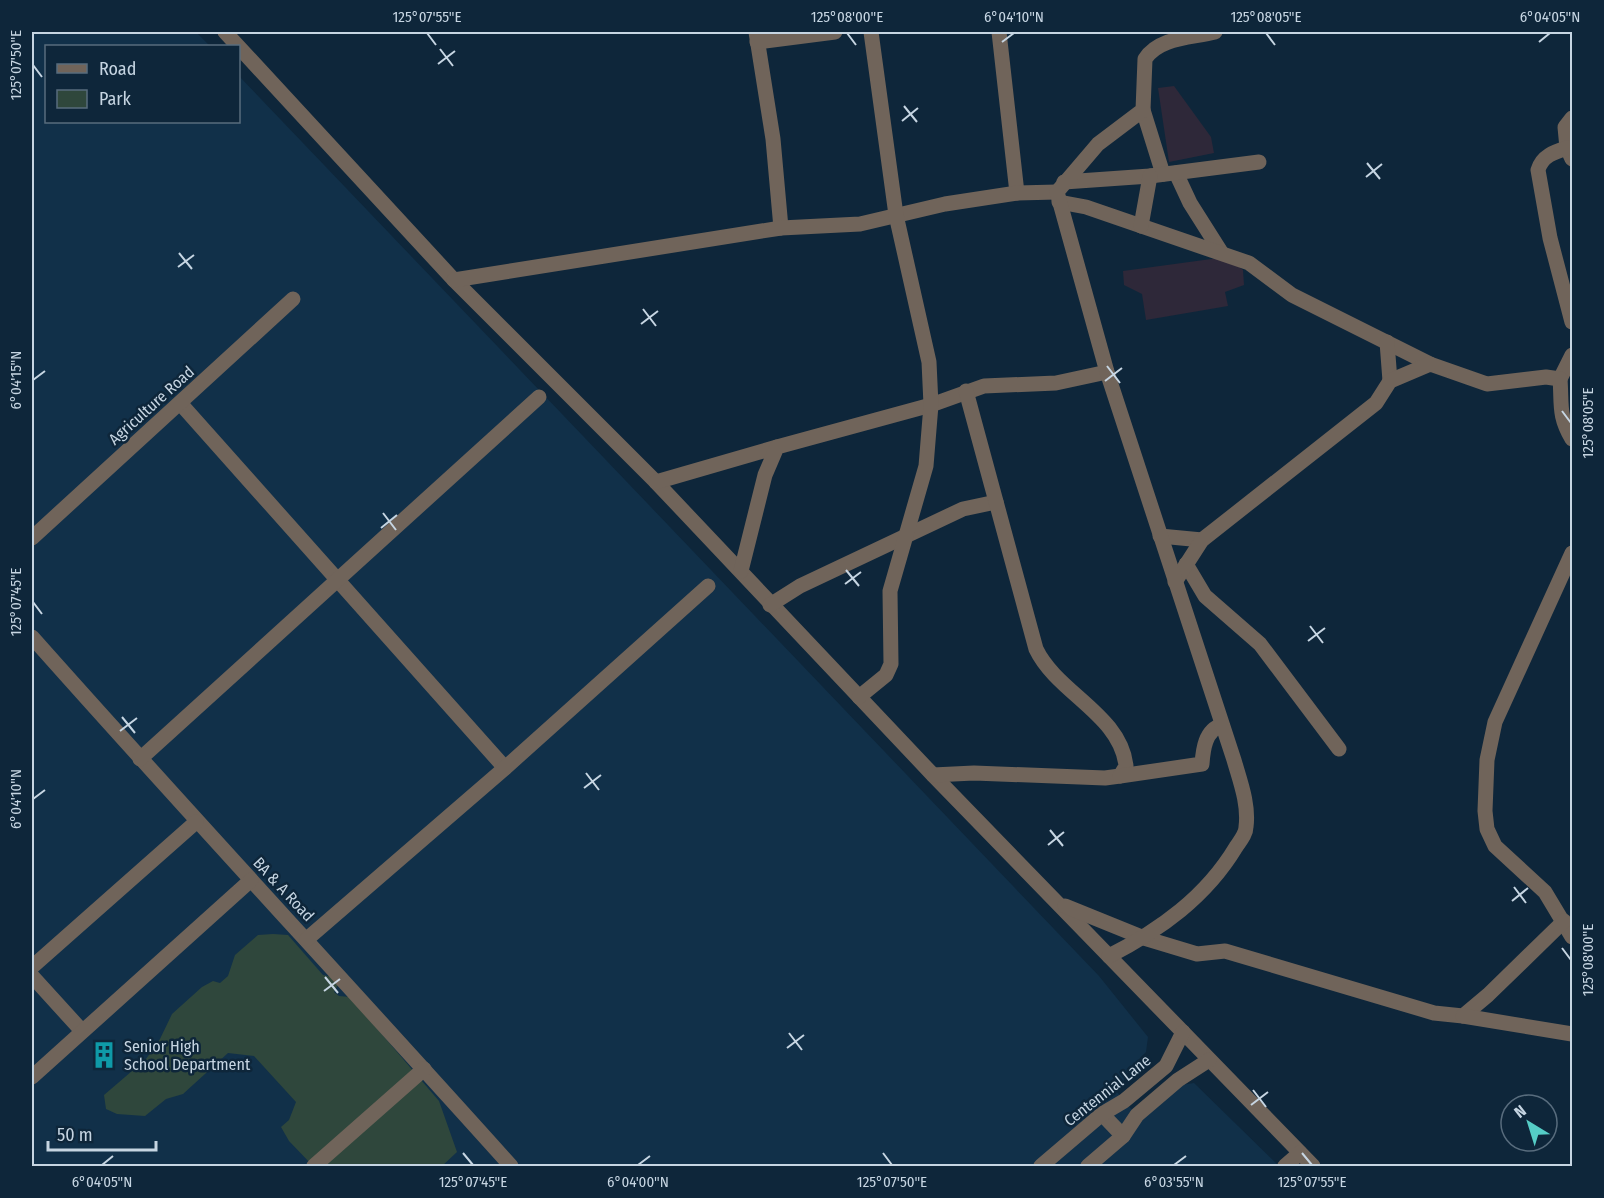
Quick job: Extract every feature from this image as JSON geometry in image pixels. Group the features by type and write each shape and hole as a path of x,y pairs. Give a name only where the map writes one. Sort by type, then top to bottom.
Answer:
{"street":[{"path":"225,32 237,45"},
{"path":"781,228 773,139 757,37 835,32"},
{"path":"859,697 886,675 891,664 890,591 926,465 931,405 929,362 896,215 871,32"},
{"path":"999,32 1017,193"},
{"path":"1215,32 1162,44 1149,52 1145,59 1143,110 1163,174 1190,203 1221,252"},
{"path":"240,48 454,280 656,482 933,775 1313,1167"},
{"path":"1060,192 1098,144 1143,110"},
{"path":"1572,118 1565,127 1570,153 1547,156 1540,162 1538,170 1550,238 1572,322"},
{"path":"454,280 781,228 860,224 945,204 1017,193 1060,192 1163,174 1259,162"},
{"path":"1141,226 1163,174"},
{"path":"1060,192 1086,207 1250,263 1292,295 1430,364 1486,384 1546,377 1560,379"},
{"path":"1060,192 1107,372 1244,792 1246,830 1230,857 1199,896 1144,938 1109,956"},
{"name":"Agriculture Road","path":"32,538 293,299"},
{"path":"1387,342 1390,381"},
{"path":"1572,355 1560,379 1559,409 1563,423 1572,439"},
{"path":"1175,582 1202,540 1376,404 1390,381 1430,364"},
{"path":"656,482 931,405 966,391 998,384 1078,380 1107,372"},
{"path":"966,391 1036,649 1052,676 1110,730 1122,745 1126,766 1120,776"},
{"path":"140,759 539,397"},
{"path":"180,403 505,768"},
{"path":"741,571 765,475 777,447"},
{"path":"770,605 800,586 963,509 996,502"},
{"path":"1160,536 1202,540"},
{"path":"1572,553 1495,722 1487,760 1486,779 1487,829 1495,846 1535,880 1564,921 1572,937"},
{"path":"1186,564 1205,596 1260,644 1339,749"},
{"path":"307,939 505,768 708,586"},
{"name":"BA & A Road","path":"32,637 196,822 307,939 511,1167"},
{"path":"933,775 974,773 1105,778 1202,764 1203,747 1208,737 1217,726 1222,725"},
{"path":"32,967 196,822"},
{"path":"32,1077 251,880"},
{"path":"1060,904 1144,938 1197,954 1225,951 1434,1012 1572,1034"},
{"path":"1463,1016 1488,995 1564,921"},
{"path":"32,976 82,1031"},
{"name":"Centennial Lane","path":"1041,1167 1102,1114 1124,1101 1166,1066 1183,1032"},
{"path":"1088,1167 1123,1136 1137,1114 1178,1080 1209,1060"},
{"path":"1166,1066 1178,1080"},
{"path":"314,1167 424,1069"},
{"path":"1142,1086 1154,1100"},
{"path":"1102,1114 1123,1136"},
{"path":"1285,1167 1300,1153"}],"shaded area":[{"path":"32,32 196,32 209,45 45,45 45,123 240,123 240,77 1099,976 1148,1037 1146,1052 1133,1065 1117,1092 1137,1115 1182,1085 1194,1083 1279,1166 32,1166"},
{"path":"1174,86 1211,137 1214,153 1169,162 1158,88"},
{"path":"1226,257 1243,270 1244,285 1225,292 1228,306 1146,320 1142,294 1124,285 1123,271"}],"green space":[{"path":"258,935 288,935 323,975 332,977 338,985 334,992 339,996 350,997 439,1101 457,1152 442,1166 313,1166 289,1141 281,1127 289,1120 296,1102 254,1056 228,1053 183,1094 166,1099 145,1116 117,1114 106,1109 104,1095 146,1059 160,1039 172,1014 202,987 213,981 220,983 228,976 235,955"}],"place":[{"name":"Senior High School Department","path":"104,1055"}]}
